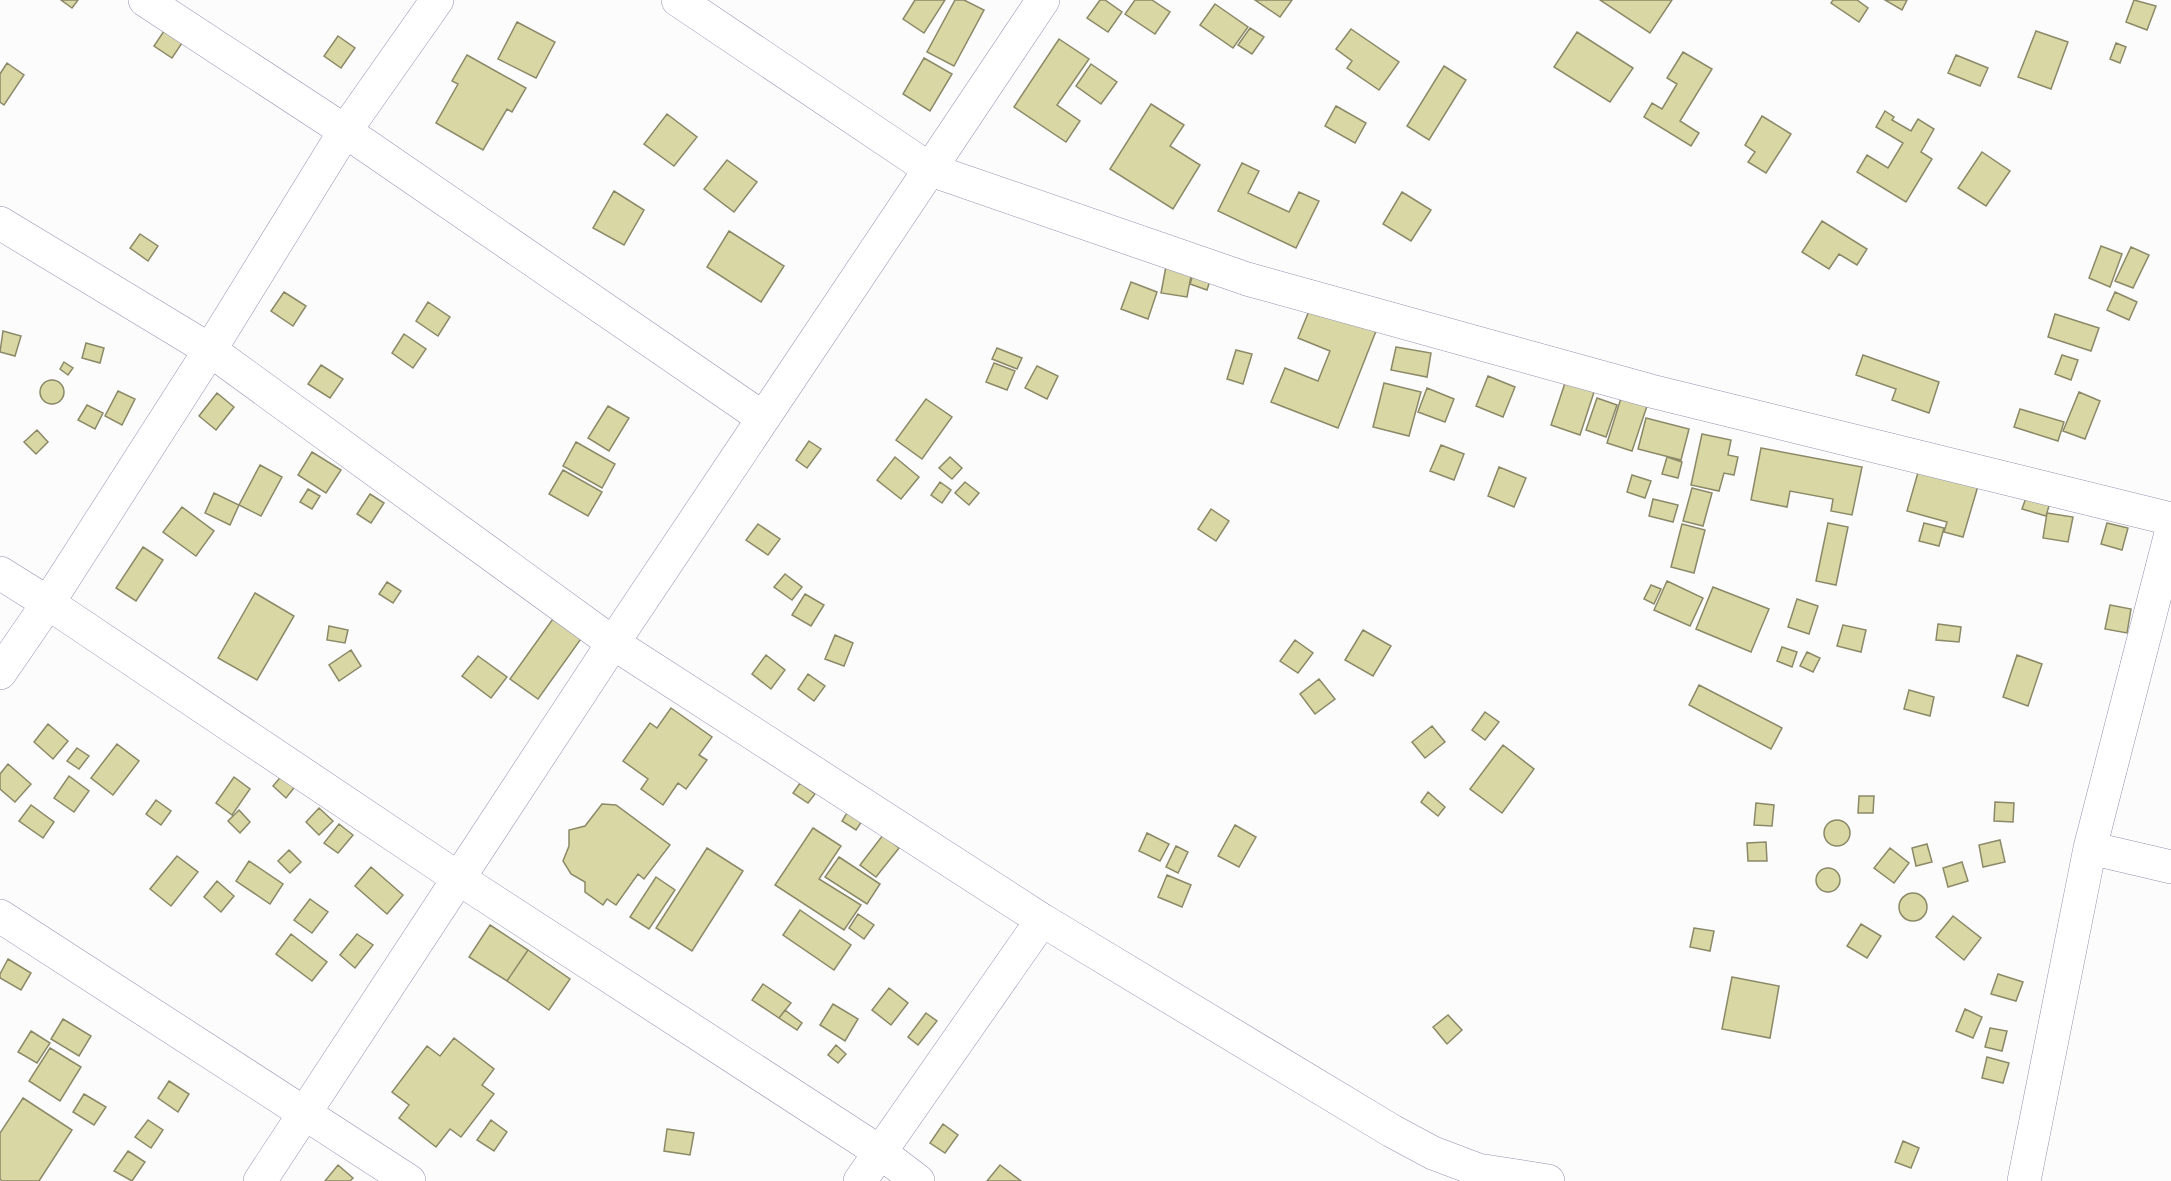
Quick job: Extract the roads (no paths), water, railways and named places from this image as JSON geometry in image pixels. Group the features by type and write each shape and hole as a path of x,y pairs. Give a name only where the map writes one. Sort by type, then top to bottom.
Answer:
{"street":[{"path":"145,0 345,131 763,418"},
{"path":"0,673 48,603 210,350 345,131 437,0"},
{"path":"678,0 931,170 1247,279 1651,391 2171,519"},
{"path":"260,1181 458,878 1043,0"},
{"path":"0,223 210,350 614,643 1042,920 1392,1131 1433,1153 1478,1170 1548,1181"},
{"path":"2024,1181 2090,848 2171,533"},
{"path":"0,573 458,878 880,1152 918,1181"},
{"path":"2090,848 2171,867"},
{"path":"0,916 409,1181"},
{"path":"860,1181 1042,920"}]}
